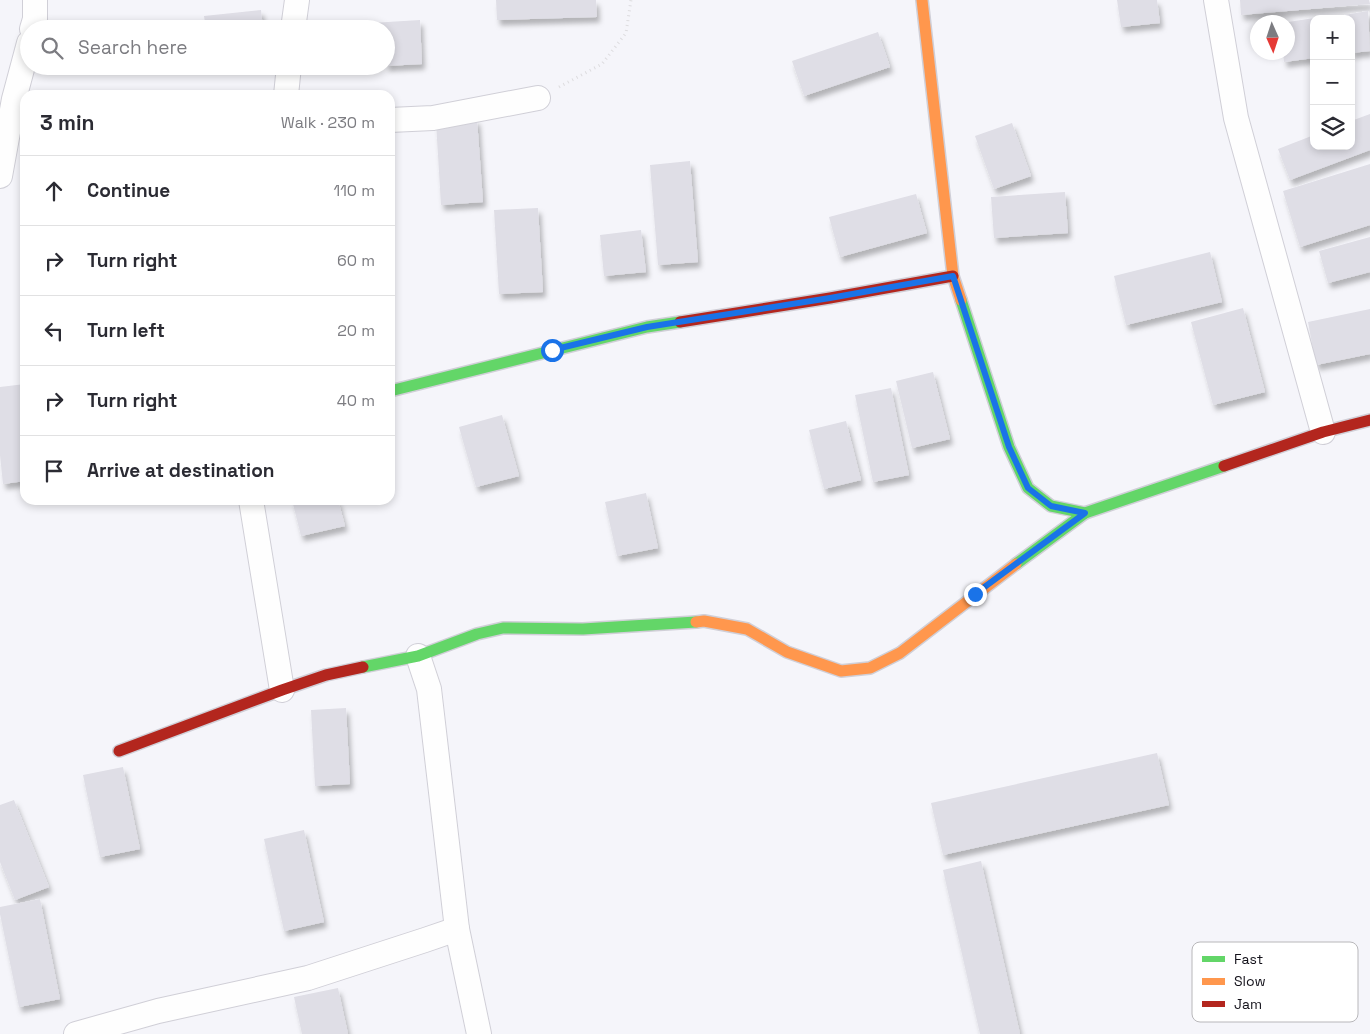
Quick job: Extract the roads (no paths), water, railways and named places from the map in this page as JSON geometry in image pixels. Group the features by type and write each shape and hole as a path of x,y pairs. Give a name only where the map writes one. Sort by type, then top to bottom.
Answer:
{"street":[{"path":"35,0 35,20"},
{"path":"294,20 297,0"},
{"path":"922,0 953,276 1009,447 1028,488 1051,506 1085,513"},
{"path":"1216,0 1236,118 1323,432"},
{"path":"0,176 14,99 20,75"},
{"path":"287,90 288,75"},
{"path":"395,120 433,118 538,98"},
{"path":"395,390 647,327 953,276"},
{"path":"119,750 326,675 418,656 477,634 503,628 583,628 704,621 747,629 787,652 841,671 870,668 900,653 975,594 1085,513 1323,432 1370,420"},
{"path":"252,505 282,690"},
{"path":"418,656 429,689 457,929 479,1034"},
{"path":"76,1034 158,1011 308,978 457,929"}]}
